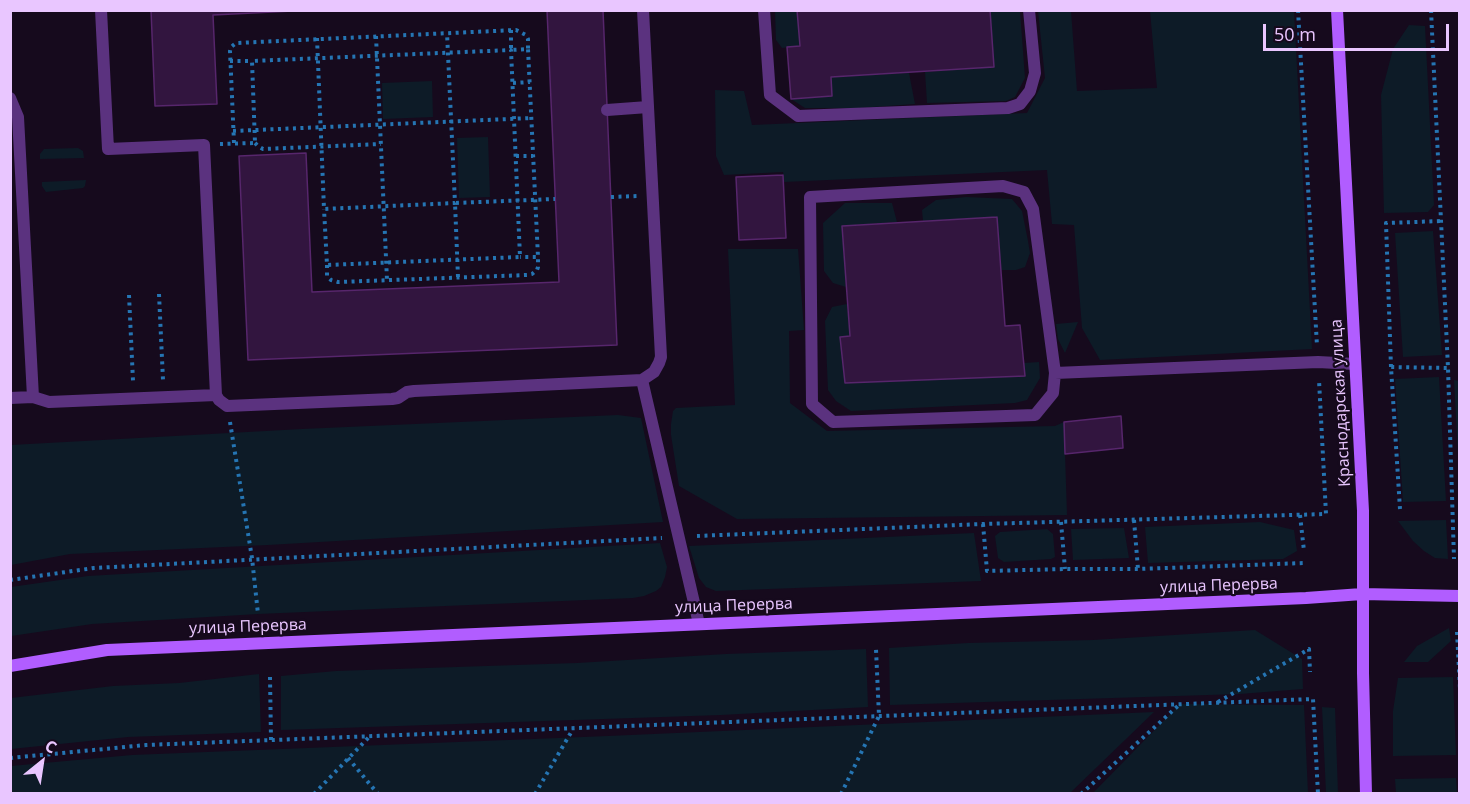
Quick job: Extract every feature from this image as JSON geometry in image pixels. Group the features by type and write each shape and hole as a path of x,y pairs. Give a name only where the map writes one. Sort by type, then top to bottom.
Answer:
{"street":[{"name":"Краснодарская улица","path":"1337,10 1363,512 1362,673 1366,794"},
{"name":"улица Перерва","path":"10,666 107,650 1362,594 1460,596"}],"lane":[{"path":"101,10 108,149 204,145 216,394 219,400 227,406 392,399 414,391 642,380 654,372 661,357 643,10"},
{"path":"764,10 770,95 798,116 1008,108 1020,104 1030,91 1035,73 1029,10"},
{"path":"10,98 18,117 33,397"},
{"path":"607,110 648,107"},
{"path":"1003,186 1024,192 1033,209 1054,373 1053,393 1035,415 833,422 812,404 810,197 1003,186"},
{"path":"1054,373 1318,362 1355,364"},
{"path":"642,380 699,624"},
{"path":"10,398 33,397 49,402 216,394"}],"path":[{"path":"1298,10 1326,514"},
{"path":"1431,10 1442,221 1454,559"},
{"path":"510,30 520,257"},
{"path":"255,142 236,143 233,131 230,51 233,45 240,42 317,38 510,30 523,32 528,39 538,267 532,274 334,281 327,276 317,38"},
{"path":"447,33 458,277"},
{"path":"376,36 387,280"},
{"path":"230,62 528,49"},
{"path":"252,61 255,142 258,146 263,149 381,144"},
{"path":"513,83 530,82"},
{"path":"233,131 532,118"},
{"path":"516,156 533,156"},
{"path":"324,209 555,199"},
{"path":"1400,509 1390,367 1386,223 1442,221"},
{"path":"327,265 538,256"},
{"path":"159,294 164,397"},
{"path":"129,295 134,398"},
{"path":"1390,367 1448,368"},
{"path":"227,406 252,558 258,614"},
{"path":"1300,515 1304,551"},
{"path":"1134,520 1138,569"},
{"path":"1060,522 1065,569"},
{"path":"983,524 987,571 1138,569 1304,563"},
{"path":"1457,632 1460,689"},
{"path":"841,794 879,716 876,649"},
{"path":"1215,703 1309,649 1311,672"},
{"path":"270,677 271,740"},
{"path":"10,758 146,745 1314,699 1318,794"},
{"path":"1081,794 1180,704"},
{"path":"535,794 573,728"},
{"path":"314,794 369,736"},
{"path":"348,758 378,794"}],"shaded area":[{"path":"775,11 797,11 800,46 782,48 776,40"},
{"path":"990,11 1020,11 1025,78 1015,97 1006,101 927,103 925,72 993,67"},
{"path":"1038,11 1071,11 1077,91 1157,88 1150,11 1294,11 1312,349 1100,360 1082,328 1074,225 1052,224 1047,170 784,182 783,172 724,175 716,156 715,90 744,91 752,125 1027,113 1045,78"},
{"path":"1409,25 1425,26 1434,205 1428,212 1384,213 1381,95 1393,49"},
{"path":"909,73 915,104 859,108 805,108 791,99 832,96 831,77"},
{"path":"432,81 433,117 383,119 382,83"},
{"path":"488,137 490,197 459,198 457,138"},
{"path":"78,148 83,151 84,158 40,159 40,154 44,149"},
{"path":"86,180 83,188 46,192 42,186 42,182"},
{"path":"966,197 1012,199 1022,211 1028,241 1030,253 1025,267 1016,270 1001,270 997,217 923,221 922,210 936,200"},
{"path":"845,203 892,203 897,222 842,226 846,287 833,283 824,271 823,223"},
{"path":"1433,231 1442,355 1403,357 1395,233"},
{"path":"728,249 798,249 804,330 789,331 790,403 827,431 1055,426 1064,422 1067,515 737,519 679,486 671,435 673,411 676,408 735,405"},
{"path":"847,304 850,336 840,337 1024,363 1039,362 1040,378 1027,400 1015,403 851,411 836,401 828,390 825,321 832,307"},
{"path":"1078,322 1065,353 1058,339 1056,324"},
{"path":"1439,377 1446,501 1403,502 1395,379"},
{"path":"1454,380 1459,381 1459,473"},
{"path":"618,415 641,418 663,522 70,554 11,565 11,445"},
{"path":"1446,520 1448,559 1435,558 1424,551 1398,521"},
{"path":"1260,522 1294,530 1297,551 1283,559 1148,563 1145,527"},
{"path":"1124,528 1129,558 1073,560 1071,529"},
{"path":"1047,529 1053,534 1055,557 1004,562 998,558 995,536 1000,532"},
{"path":"974,533 981,581 716,591 706,587 699,578 689,546"},
{"path":"660,543 667,567 661,587 644,596 633,598 258,614 92,624 11,636 11,587 88,576"},
{"path":"1449,628 1451,641 1428,662 1404,662 1417,646"},
{"path":"1255,630 1302,659 1303,689 1240,694 890,705 889,648 968,643 1093,640"},
{"path":"866,649 868,707 721,715 281,730 281,676 336,671 577,663"},
{"path":"259,674 261,732 128,737 11,749 11,698 113,686 179,683"},
{"path":"1453,677 1456,755 1393,756 1393,711 1398,678"},
{"path":"1180,704 1304,705 1308,793 1093,793"},
{"path":"1322,707 1335,708 1338,793 1326,793"},
{"path":"1154,712 1070,793 11,793 11,766 132,755"},
{"path":"1456,778 1457,793 1396,793 1395,779"}],"building":[{"path":"151,10 313,10 213,15 217,104 155,106"},
{"path":"547,10 603,10 617,345 248,360 239,156 306,153 312,292 559,282"},
{"path":"797,10 990,10 994,67 831,77 832,96 791,99 787,47 800,46"},
{"path":"783,175 786,238 739,240 736,177"},
{"path":"997,217 1005,326 1020,325 1025,376 845,383 840,337 850,336 842,226"},
{"path":"1121,416 1123,448 1065,454 1064,422"}]}
